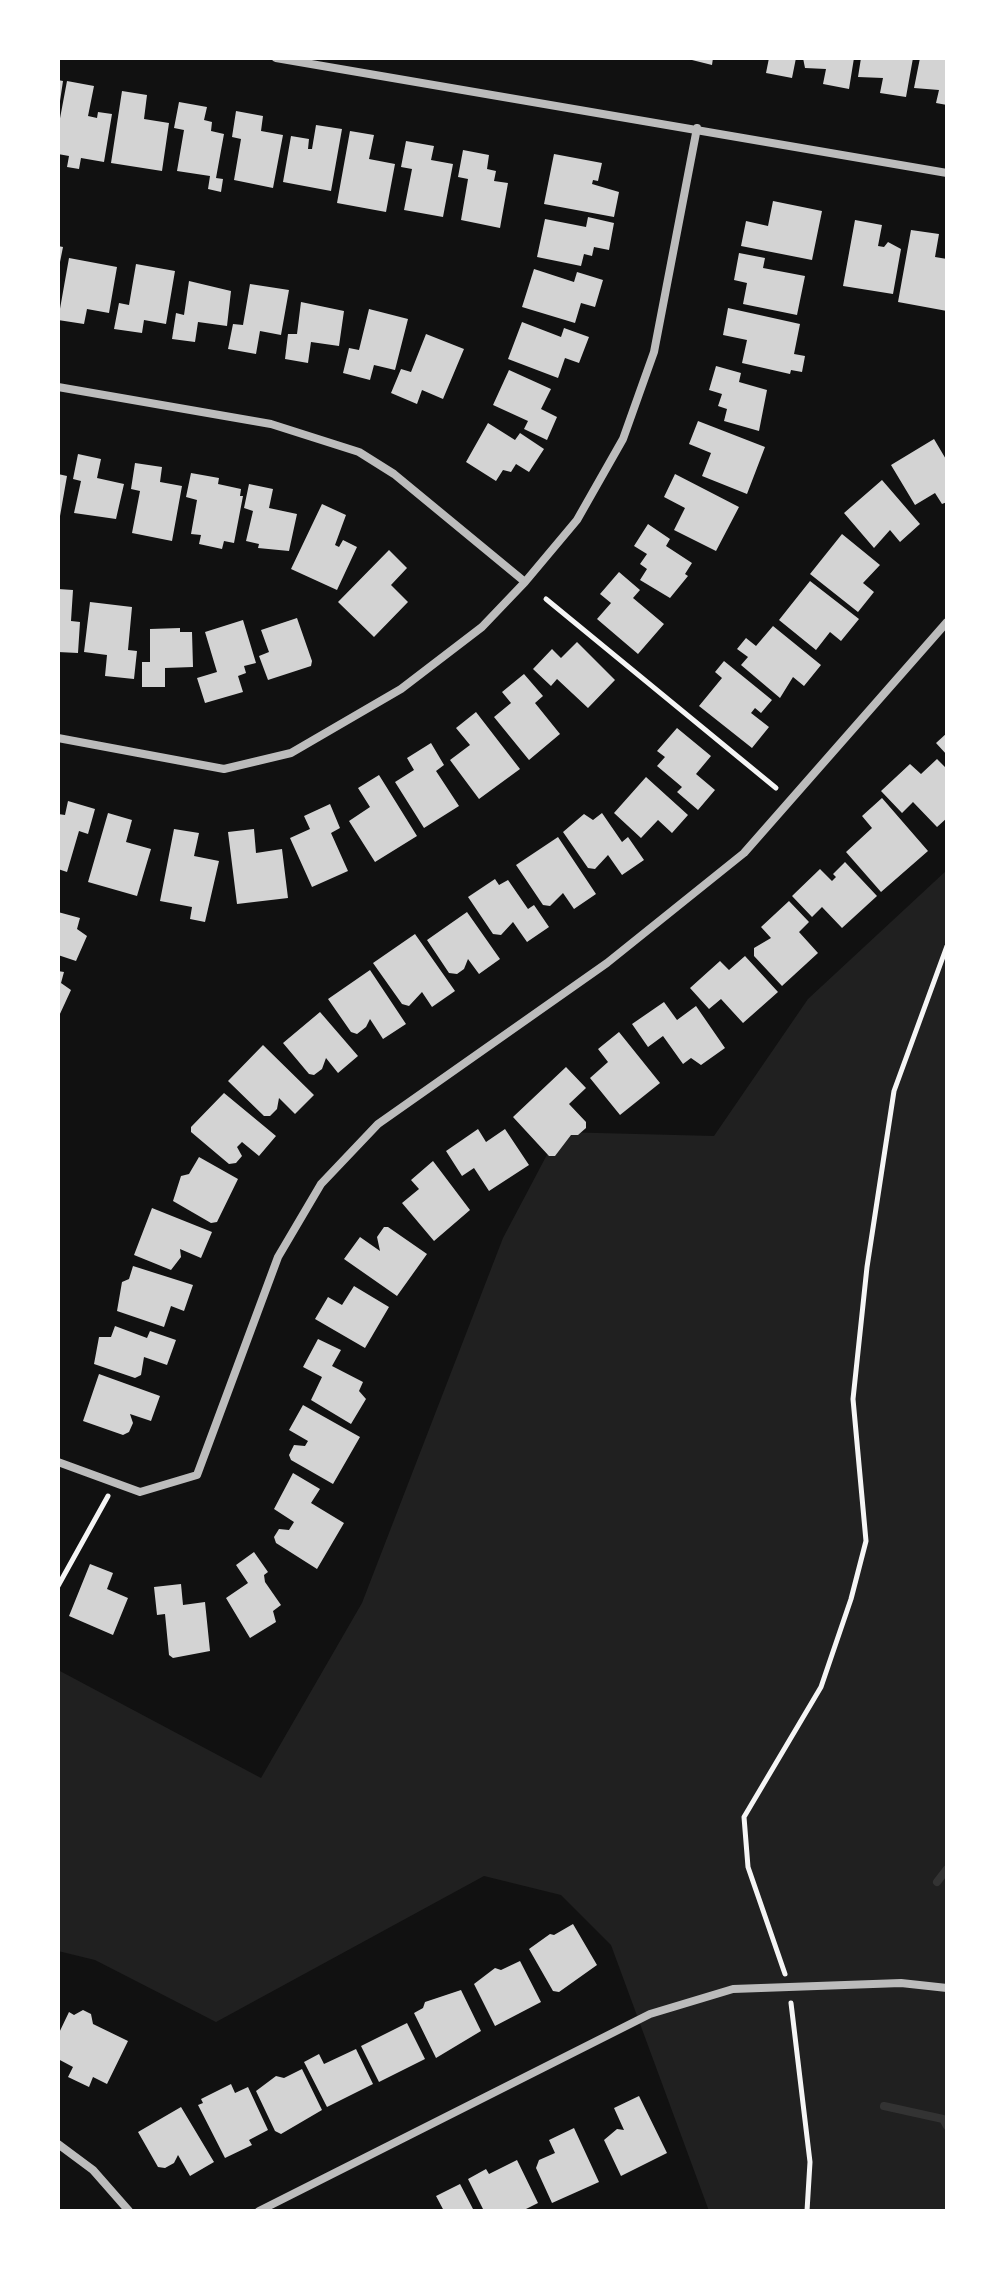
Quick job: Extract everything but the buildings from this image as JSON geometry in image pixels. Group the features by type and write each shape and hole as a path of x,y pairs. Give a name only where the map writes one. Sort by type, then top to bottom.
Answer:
{"street":[{"path":"276,58 947,173"},
{"path":"58,738 224,769 291,753 401,689 451,653 525,582 596,490 640,395 668,287 697,128"},
{"path":"58,387 271,424 359,452 394,474 525,582"},
{"path":"58,1462 140,1492 197,1475 278,1257 321,1184 378,1124 607,963 744,853 947,622"},
{"path":"259,2211 650,2014 733,1989 901,1983 947,1988"},
{"path":"58,2144 93,2170 129,2211"}],"path":[{"path":"546,599 776,788"},
{"path":"807,2211 810,2162 790,1987 748,1867 744,1817 821,1687 866,1541 853,1399 867,1267 894,1091 947,946"},
{"path":"58,1586 115,1484"}],"shaded area":[{"path":"947,870 947,2211 709,2211 611,1945 561,1895 484,1876 216,2022 95,1960 58,1951 58,1670 261,1778 362,1603 503,1238 559,1132 714,1136 808,999"}],"waterway":[{"path":"937,1882 947,1869"},
{"path":"884,2106 943,2119 947,2126"}]}
